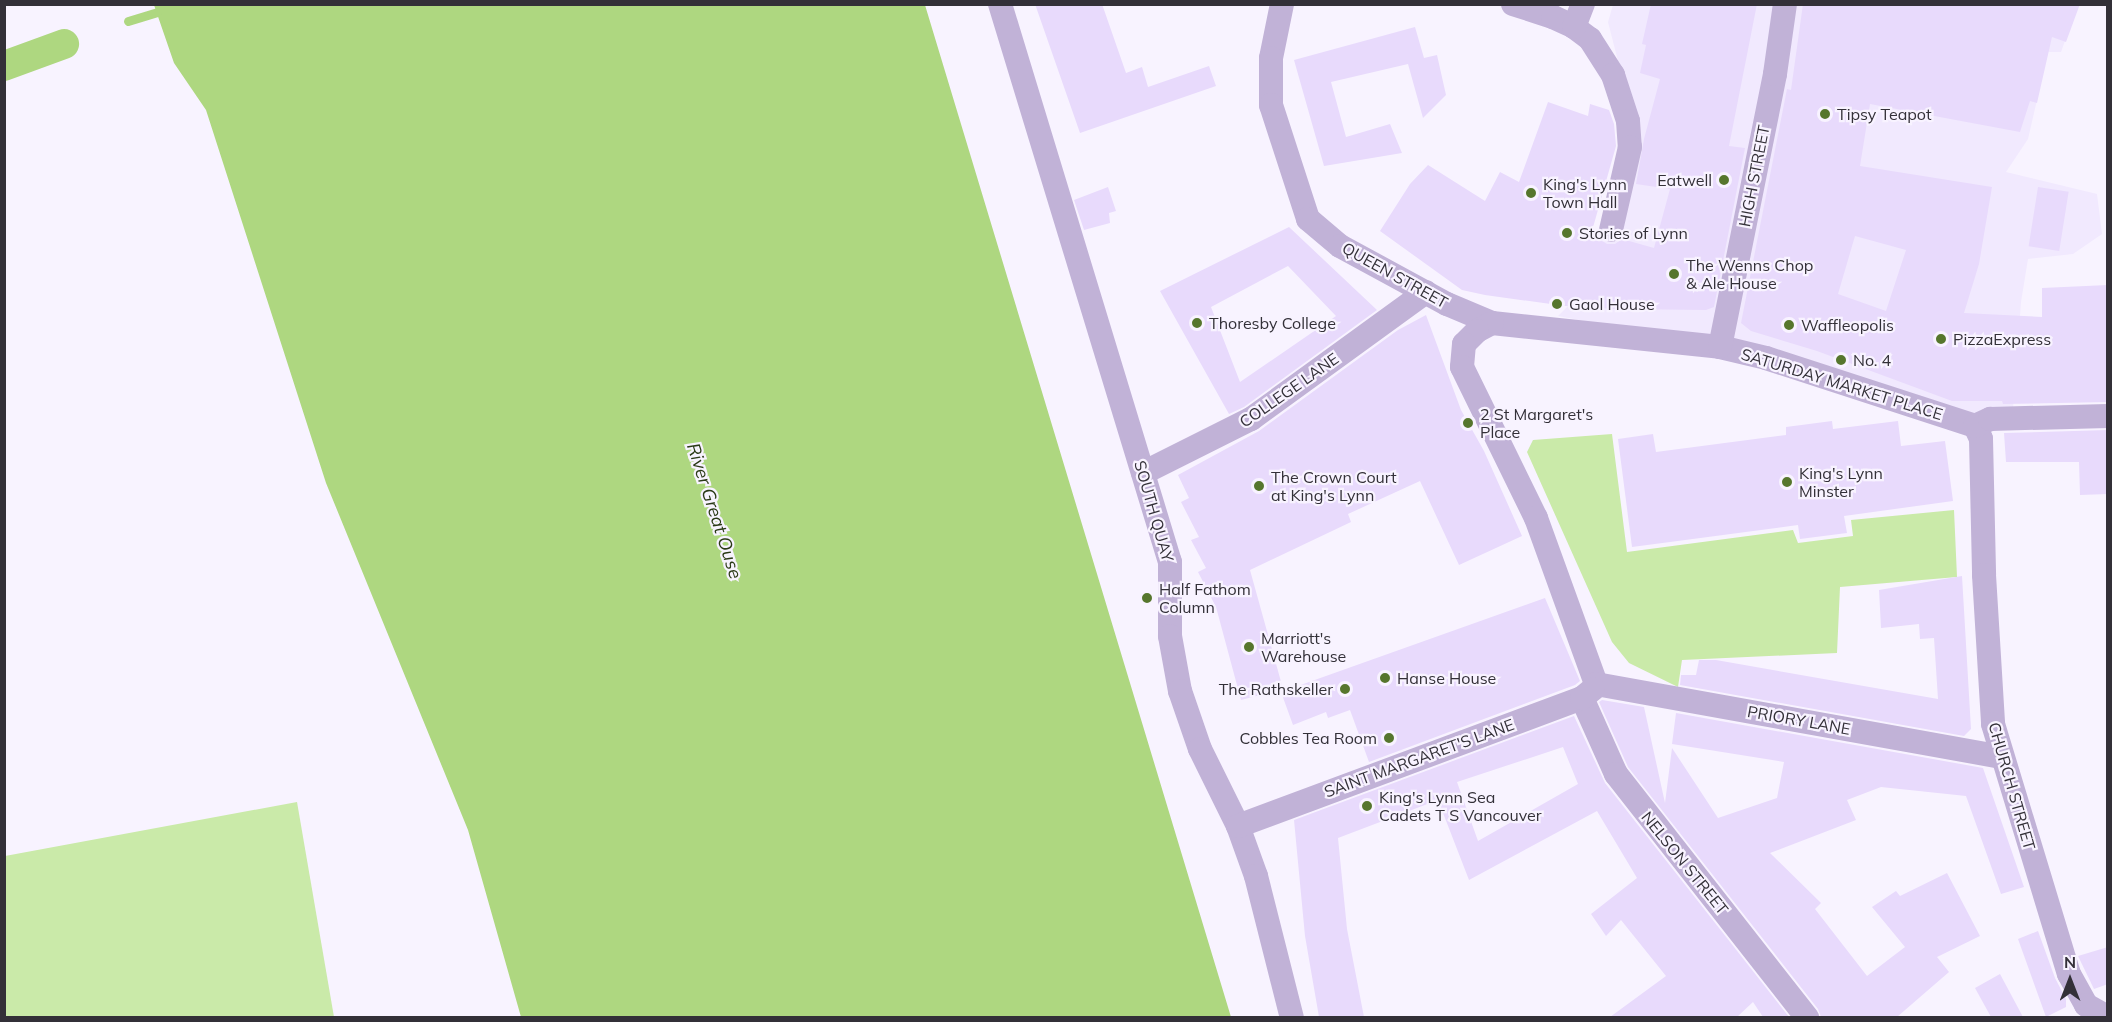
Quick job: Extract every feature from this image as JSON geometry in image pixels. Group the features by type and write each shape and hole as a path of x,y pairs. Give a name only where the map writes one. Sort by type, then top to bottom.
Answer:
{"street":[{"name":"SOUTH QUAY","path":"1000,4 1170,562 1170,636 1180,691 1200,749 1238,826 1256,876 1292,1017"},
{"name":"QUEEN STREET","path":"1282,4 1272,58 1272,105 1283,150 1308,219 1340,246 1426,292 1492,323"},
{"path":"1513,4 1553,17 1574,27 1590,39 1613,75 1628,121 1630,147 1626,175 1611,230"},
{"path":"1574,27 1583,4"},
{"name":"HIGH STREET","path":"1720,347 1775,74 1785,4"},
{"name":"COLLEGE LANE","path":"1143,473 1251,418 1426,292"},
{"name":"SATURDAY MARKET PLACE","path":"1492,323 1720,347 1766,358 1975,426"},
{"name":"NELSON STREET","path":"1492,323 1477,331 1464,344 1462,366 1536,518 1616,774 1807,1017"},
{"path":"1975,426 1990,418 2108,416"},
{"name":"CHURCH STREET","path":"1975,426 1981,439 1993,724 2079,1011 2108,1017"},
{"name":"PRIORY LANE","path":"1589,691 2002,757"},
{"name":"SAINT MARGARET'S LANE","path":"1238,826 1589,691"}],"shaded area":[{"path":"1613,5 2078,5 2061,52 2048,52 2028,139 2006,172 2097,194 2102,234 2073,254 2028,259 2021,302 2012,422 1975,422 1812,364 1558,316 1568,306 1593,229 1619,239 1638,139 1608,22"},
{"path":"1612,434 1627,552 1793,530 1798,543 1853,536 1851,520 1954,510 1957,577 1840,587 1837,653 1682,660 1678,687 1629,663 1612,642 1527,452 1533,440"},
{"path":"297,802 334,1017 5,1017 5,856"}],"water":[{"name":"River Great Ouse","path":"154,5 925,5 1231,1017 521,1017 468,830 326,483 206,110 174,63"}],"building":[{"path":"1035,4 1102,4 1126,73 1142,67 1148,87 1209,66 1216,86 1080,133"},
{"path":"1651,4 1757,4 1729,146 1745,148 1714,307 1706,310 1565,306 1462,290 1380,231 1410,184 1428,165 1485,201 1500,172 1519,182 1548,102 1588,116 1590,104 1609,110 1614,124 1616,146 1592,231 1607,244 1615,244 1622,239 1654,248 1670,189 1636,184 1644,139 1660,79 1640,73 1646,45 1642,44"},
{"path":"1803,4 2080,4 2066,42 2052,37 2037,103 2030,101 2020,132 1870,104 1860,166 1992,187 1979,264 1964,313 2042,317 2042,288 2108,285 2108,402 2003,404 2002,401 1952,401 1817,351 1751,331 1741,323 1787,89 1791,90","holes":["1855,236 1906,250 1886,311 1838,294"]},
{"path":"1415,27 1424,58 1437,55 1446,95 1423,118 1408,64 1331,82 1346,137 1390,124 1402,153 1324,166 1294,60"},
{"path":"1108,187 1116,211 1109,213 1110,223 1084,230 1074,200"},
{"path":"2038,187 2069,192 2059,251 2029,246"},
{"name":"Thoresby College","path":"1289,227 1377,310 1244,407 1229,414 1160,291","holes":["1288,266 1336,316 1240,382 1211,307"]},
{"path":"1426,315 1461,410 1484,451 1522,536 1459,565 1420,481 1348,514 1351,522 1250,570 1283,689 1241,700 1216,607 1198,572 1206,568 1191,540 1199,537 1181,502 1189,498 1178,475 1259,431 1398,330"},
{"name":"King's Lynn Minster","path":"1832,421 1833,429 1898,421 1901,446 1945,441 1953,501 1844,516 1847,533 1800,539 1798,525 1632,547 1618,439 1653,434 1656,452 1786,435 1786,427"},
{"path":"2108,430 2108,494 2080,495 2079,462 2006,462 2004,433"},
{"path":"1962,576 1971,729 1964,736 1680,685 1681,675 1696,675 1699,660 1716,660 1938,699 1934,638 1920,639 1919,624 1881,628 1879,590"},
{"name":"Hanse House","path":"1545,598 1580,681 1575,685 1369,762 1350,710 1328,718 1326,712 1293,725 1281,692"},
{"path":"1602,700 1644,707 1665,803 1672,748 1718,818 1777,798 1784,762 1672,744 1676,713 1983,768 2024,887 2001,894 1966,796 1881,787 1847,800 1856,820 1770,853 1821,903 1815,909 1867,976 1905,947 1872,907 1896,891 1900,896 1947,873 1980,936 1937,957 1949,972 1897,1017 1821,1017 1818,1009 1628,767 1599,702"},
{"path":"1574,716 1605,783 1789,1017 1763,1017 1753,1002 1737,1017 1610,1017 1666,976 1621,920 1606,936 1591,914 1637,878 1597,811 1469,880 1438,800 1338,838 1347,929 1364,1017 1319,1017 1305,936 1294,820","holes":["1563,747 1578,784 1478,841 1457,782"]},
{"path":"2038,931 2055,978 2066,999 2066,1007 2046,1017 2018,939"},
{"path":"2108,947 2108,984 2094,989 2078,956"},
{"path":"2000,974 2023,1017 1991,1017 1975,988"}],"waterway":[{"path":"128,21 157,12"},
{"path":"4,66 64,44"}],"place":[{"name":"Tipsy Teapot","path":"1825,114"},
{"name":"Eatwell","path":"1724,180"},
{"name":"King's Lynn Town Hall","path":"1531,193"},
{"name":"Stories of Lynn","path":"1567,233"},
{"name":"The Wenns Chop & Ale House","path":"1674,274"},
{"name":"Gaol House","path":"1557,304"},
{"name":"Thoresby College","path":"1197,323"},
{"name":"Waffleopolis","path":"1789,325"},
{"name":"PizzaExpress","path":"1941,339"},
{"name":"No. 4","path":"1841,360"},
{"name":"2 St Margaret's Place","path":"1468,423"},
{"name":"King's Lynn Minster","path":"1787,482"},
{"name":"The Crown Court at King's Lynn","path":"1259,486"},
{"name":"Half Fathom Column","path":"1147,598"},
{"name":"Marriott's Warehouse","path":"1249,647"},
{"name":"Hanse House","path":"1385,678"},
{"name":"The Rathskeller","path":"1345,689"},
{"name":"Cobbles Tea Room","path":"1389,738"},
{"name":"King's Lynn Sea Cadets T S Vancouver","path":"1367,806"}]}
